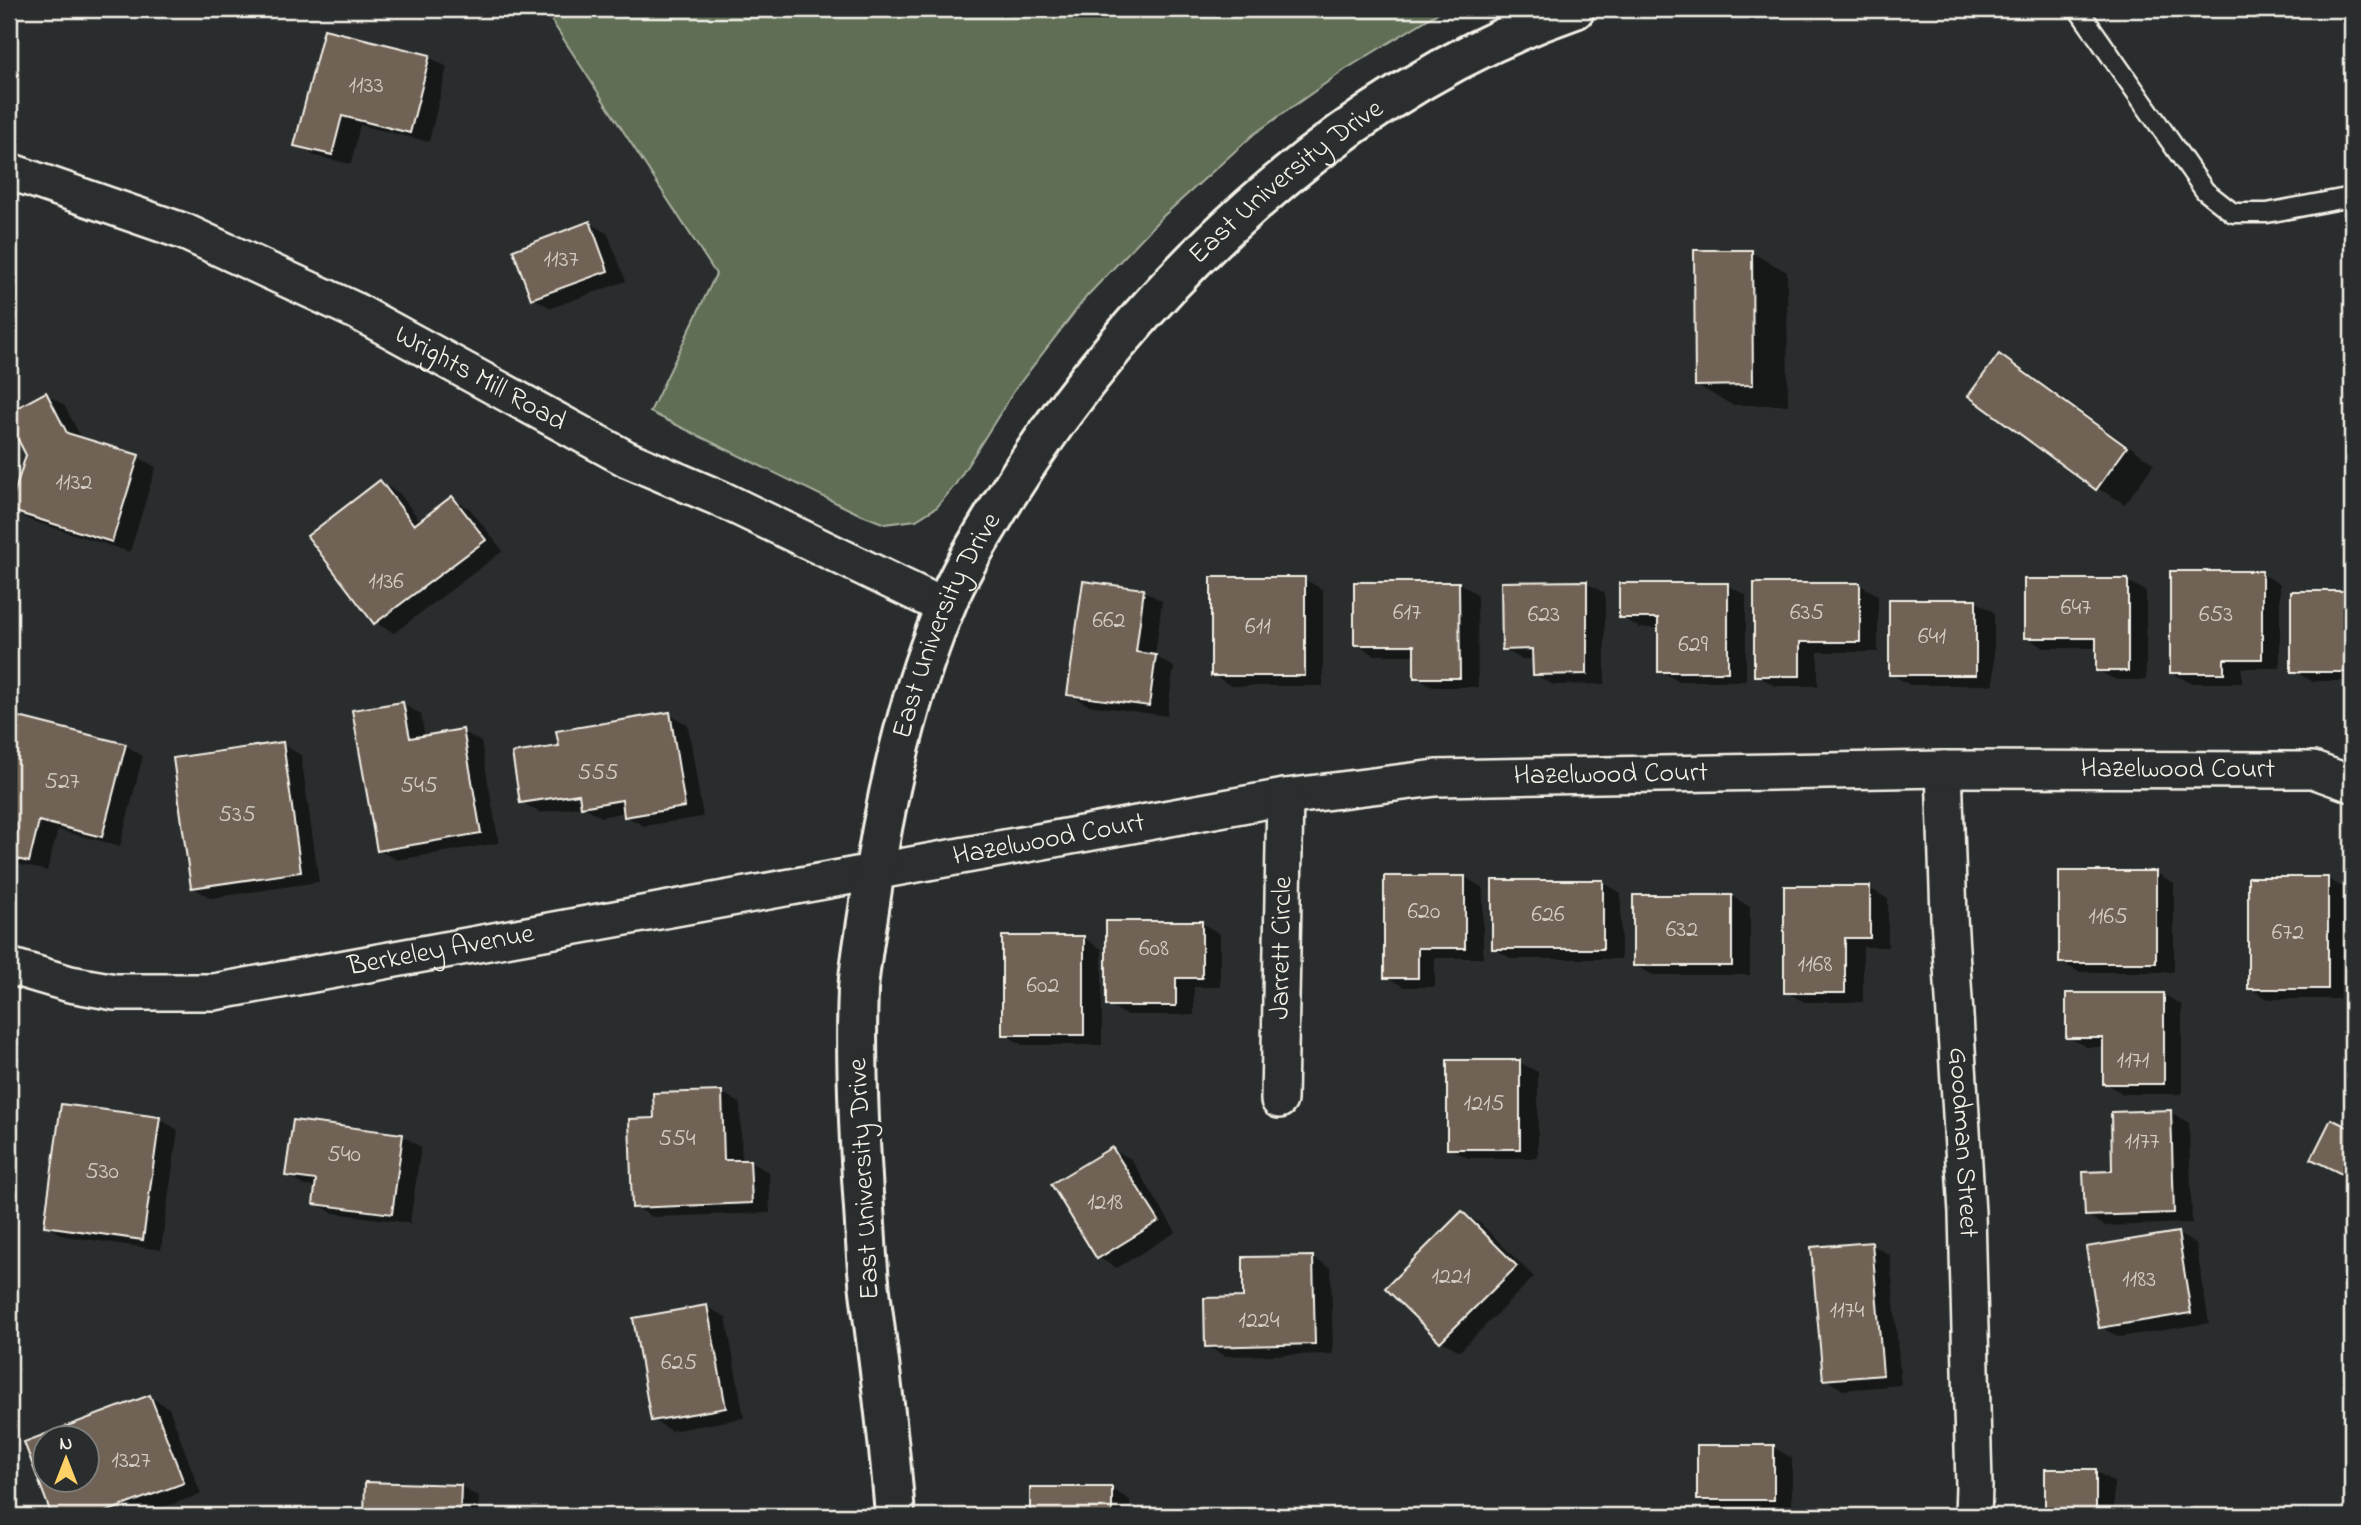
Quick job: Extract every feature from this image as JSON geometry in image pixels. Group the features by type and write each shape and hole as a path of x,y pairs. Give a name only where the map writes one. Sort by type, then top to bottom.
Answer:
{"main road":[{"name":"East University Drive","path":"895,1516 889,1438 870,1296 857,1109 858,987 874,872 902,738 945,607 989,524 1023,470 1075,397 1177,277 1289,174 1373,111 1459,60 1564,10"}],"street":[{"name":"Wrights Mill Road","path":"9,171 185,232 356,311 627,459 721,499 945,607"},
{"name":"Hazelwood Court","path":"874,872 1285,797 1436,778 1944,769 2313,770 2352,784"},
{"name":"Goodman Street","path":"1944,769 1949,917 1967,1213 1975,1486 1973,1516"},
{"name":"Jarrett Circle","path":"1279,1100 1285,797"},
{"name":"Berkeley Avenue","path":"9,966 70,984 115,992 214,992 874,872"}],"lane":[{"path":"2078,9 2205,191 2233,213 2267,213 2352,197"}],"green space":[{"path":"544,9 1444,9 1346,69 1254,134 1160,219 1087,296 1016,388 955,485 937,507 916,520 885,524 857,513 650,412 716,274"}],"building":[{"path":"324,29 430,55 410,133 342,116 332,155 294,146"},
{"path":"590,221 608,271 531,299 513,250"},
{"path":"1694,250 1752,250 1753,385 1695,386"},
{"path":"1999,354 2127,447 2096,490 1968,396"},
{"path":"46,392 67,433 139,455 112,542 9,510 26,455 9,422 9,412"},
{"path":"380,480 414,525 452,496 486,540 374,624 307,536"},
{"path":"2170,571 2262,571 2262,659 2224,659 2224,673 2170,673"},
{"path":"1211,577 1305,577 1305,676 1211,676"},
{"path":"2024,579 2128,579 2128,671 2096,671 2096,638 2024,638"},
{"path":"1083,581 1144,589 1136,652 1156,655 1149,706 1067,695"},
{"path":"1587,581 1587,674 1533,675 1532,649 1502,650 1501,582"},
{"path":"1354,582 1459,582 1460,678 1414,678 1414,645 1354,645"},
{"path":"1619,583 1728,583 1728,672 1658,672 1658,618 1619,618"},
{"path":"1754,583 1860,583 1860,642 1800,642 1800,676 1754,676"},
{"path":"2291,591 2352,591 2352,672 2291,672"},
{"path":"1889,599 1976,599 1976,675 1889,675"},
{"path":"403,702 410,738 463,729 481,833 377,851 352,710"},
{"path":"670,712 685,807 624,817 622,800 581,807 579,794 520,803 512,753 559,746 556,731"},
{"path":"15,716 126,744 102,837 39,821 29,862 9,857 9,742"},
{"path":"283,742 301,872 191,888 173,758"},
{"path":"2059,871 2156,871 2156,963 2059,963"},
{"path":"1384,876 1465,876 1465,948 1418,948 1418,978 1384,978"},
{"path":"2248,877 2328,877 2328,989 2248,989"},
{"path":"1492,880 1603,880 1603,949 1492,949"},
{"path":"1784,886 1870,886 1870,938 1845,938 1845,993 1784,993"},
{"path":"1633,895 1732,895 1732,966 1633,966"},
{"path":"1106,921 1202,921 1202,978 1176,978 1176,1006 1106,1006"},
{"path":"1002,936 1084,936 1084,1035 1002,1035"},
{"path":"2066,993 2164,993 2164,1084 2103,1084 2103,1038 2066,1038"},
{"path":"1447,1060 1520,1060 1520,1149 1447,1149"},
{"path":"722,1091 724,1160 750,1160 752,1203 632,1208 629,1119 654,1118 653,1093"},
{"path":"61,1104 160,1117 143,1240 44,1226"},
{"path":"2171,1110 2174,1213 2085,1216 2083,1172 2112,1171 2111,1112"},
{"path":"2331,1119 2352,1129 2352,1179 2311,1159"},
{"path":"293,1120 403,1134 392,1214 313,1204 316,1180 285,1176"},
{"path":"1112,1147 1159,1221 1097,1259 1051,1184"},
{"path":"1462,1211 1517,1266 1440,1342 1385,1288"},
{"path":"2178,1232 2191,1313 2099,1328 2086,1247"},
{"path":"1872,1242 1883,1375 1823,1380 1811,1247"},
{"path":"1313,1256 1315,1344 1205,1347 1204,1298 1243,1297 1243,1257"},
{"path":"707,1305 726,1408 651,1421 633,1318"},
{"path":"150,1395 184,1483 95,1516 52,1516 44,1494 102,1494 102,1424 72,1424"},
{"path":"32,1439 32,1463 24,1442"},
{"path":"1697,1445 1774,1445 1774,1500 1697,1500"},
{"path":"2045,1469 2096,1469 2096,1516 2045,1516"},
{"path":"365,1482 461,1485 460,1516 364,1516"},
{"path":"1030,1487 1112,1487 1112,1516 1030,1516"}]}
